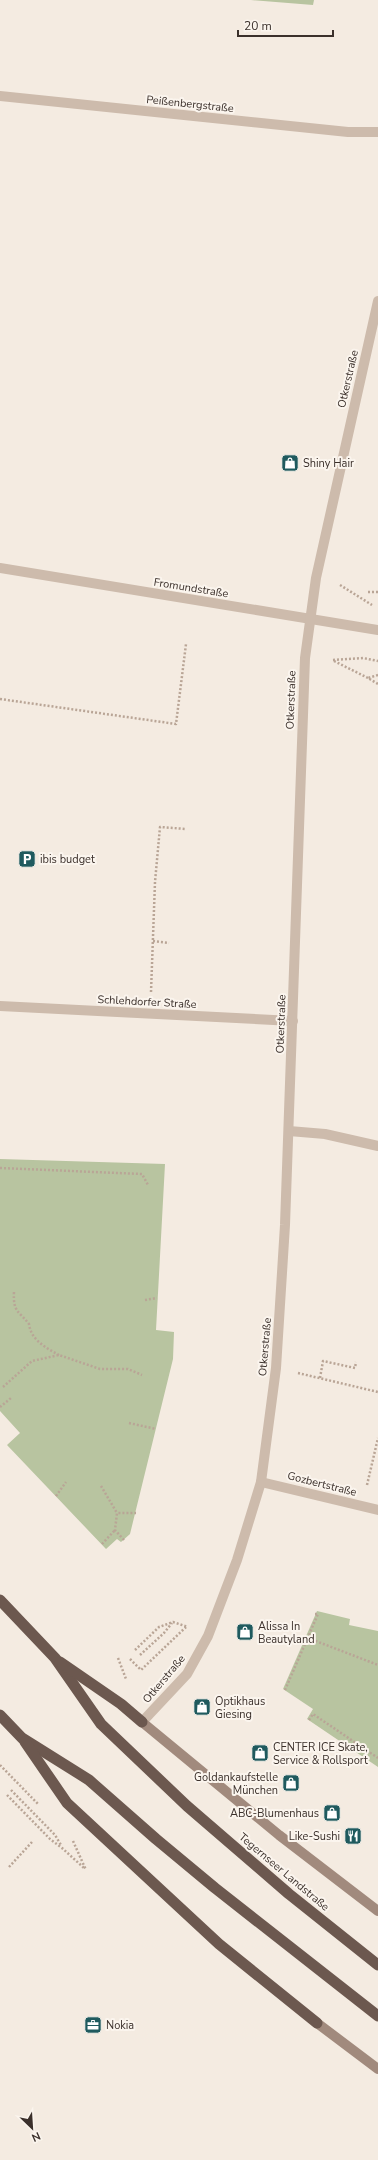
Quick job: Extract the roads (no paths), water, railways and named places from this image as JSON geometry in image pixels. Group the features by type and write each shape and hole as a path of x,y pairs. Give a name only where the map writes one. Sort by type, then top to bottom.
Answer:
{"highway":[{"name":"Tegernseer Landstraße","path":"0,1600 55,1658 101,1724 176,1795 289,1894 378,1965"},
{"path":"55,1658 122,1704 142,1722"},
{"path":"0,1715 22,1738 67,1803 219,1944 317,2024"},
{"path":"22,1738 89,1780 209,1883 378,2016"}],"main road":[{"path":"142,1722 266,1825 378,1911"},
{"path":"317,2024 378,2069"}],"street":[{"name":"Peißenbergstraße","path":"0,96 348,132 378,132"},
{"name":"Otkerstraße","path":"142,1722 187,1674 208,1636 237,1560 261,1482 276,1368 289,1131 305,658 309,620 316,578 378,301"},
{"name":"Fromundstraße","path":"0,568 309,620 378,630"},
{"name":"Schlehdorfer Straße","path":"0,1006 293,1021"},
{"path":"289,1131 324,1134 378,1146"},
{"name":"Gozbertstraße","path":"261,1482 378,1510"}],"place":[{"name":"Shiny Hair","path":"290,463"},
{"name":"ibis budget","path":"27,859"},
{"name":"Alissa In Beautyland","path":"245,1632"},
{"name":"Optikhaus Giesing","path":"202,1707"},
{"name":"CENTER ICE Skate, Service & Rollsport","path":"260,1753"},
{"name":"Goldankaufstelle München","path":"291,1783"},
{"name":"ABC-Blumenhaus","path":"332,1813"},
{"name":"Like-Sushi","path":"353,1836"},
{"name":"Nokia","path":"93,2025"}]}
